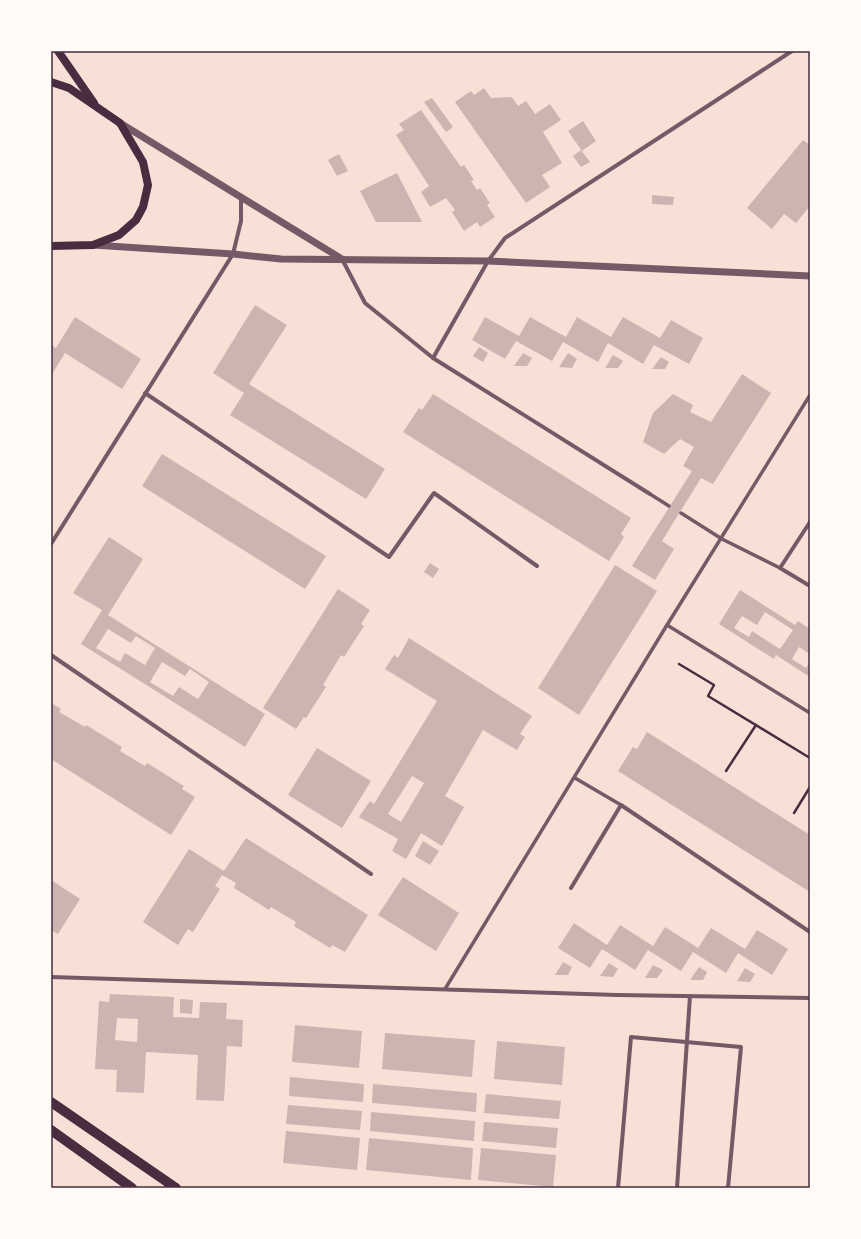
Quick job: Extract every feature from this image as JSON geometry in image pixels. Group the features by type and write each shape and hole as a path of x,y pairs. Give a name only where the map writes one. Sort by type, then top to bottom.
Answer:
{"main road":[{"path":"58,51 97,107"},
{"path":"51,82 69,88 120,123 143,162 148,185 143,207 136,220 119,235 93,245 51,246"},
{"path":"51,1102 176,1188"},
{"path":"51,1130 132,1188"}],"street":[{"path":"433,358 488,261 505,238 792,51"},
{"path":"120,123 342,259 365,303 433,358 669,506"},
{"path":"51,544 233,254 241,221 241,196"},
{"path":"93,245 233,254 281,259 488,261 810,276"},
{"path":"145,393 389,557 434,494 537,566"},
{"path":"445,989 667,625 722,539 810,395"},
{"path":"681,513 722,539 780,568 810,586"},
{"path":"780,568 810,522"},
{"path":"667,625 810,713"},
{"path":"51,655 371,874"},
{"path":"575,778 621,805 810,932"},
{"path":"570,888 621,805"},
{"path":"51,978 810,998"},
{"path":"676,1188 690,996"},
{"path":"618,1188 631,1037 741,1048 728,1188"}],"path":[{"path":"679,664 714,686 708,696 810,758"},
{"path":"726,771 756,725"},
{"path":"794,813 810,787"}],"building":[{"path":"484,88 491,98 512,97 518,106 526,101 535,114 550,104 561,120 543,132 562,163 542,175 550,187 526,203 455,102 471,91 474,95"},
{"path":"432,98 453,127 446,132 424,102"},
{"path":"421,110 461,167 464,165 474,180 471,181 477,190 480,188 490,203 487,205 495,217 480,227 477,222 464,231 452,212 455,210 446,198 430,207 421,192 429,186 396,135 404,130 399,124"},
{"path":"583,121 596,141 582,151 568,131"},
{"path":"803,140 810,145 810,206 796,223 784,214 772,229 747,208"},
{"path":"581,150 590,162 581,167 573,156"},
{"path":"339,154 348,171 337,176 328,160"},
{"path":"397,173 422,222 376,222 360,191"},
{"path":"652,195 674,197 673,205 652,204"},
{"path":"255,305 287,325 249,384 385,469 366,499 230,415 244,393 213,373"},
{"path":"75,317 141,359 122,389 65,353 51,376 51,345 56,348"},
{"path":"485,317 519,336 530,317 566,337 577,317 611,337 623,317 660,338 671,320 703,338 689,364 654,345 643,364 608,343 598,362 563,342 552,361 516,341 505,359 472,340"},
{"path":"479,347 488,353 483,362 473,356"},
{"path":"523,353 532,358 527,366 514,366"},
{"path":"568,353 577,359 572,368 559,367"},
{"path":"613,355 623,361 618,368 605,368"},
{"path":"661,357 669,362 665,369 652,369"},
{"path":"742,374 771,393 713,484 701,478 662,541 674,549 655,580 632,566 692,471 683,466 694,447 680,439 664,454 643,442 653,413 673,394 693,405 690,412 711,422"},
{"path":"433,394 631,518 621,534 624,537 609,561 403,432 419,408 422,410"},
{"path":"162,454 326,556 305,589 142,486"},
{"path":"109,537 143,559 108,615 265,714 245,747 81,644 102,610 73,593","holes":["108,629 131,643 136,636 155,648 145,665 125,653 120,662 96,648","162,662 185,676 190,669 209,682 198,699 179,687 173,696 150,682"]},
{"path":"430,563 439,569 433,578 424,572"},
{"path":"615,565 657,591 579,715 538,688"},
{"path":"338,589 370,610 361,624 364,626 344,657 341,655 323,685 326,687 306,718 304,717 296,729 263,708"},
{"path":"740,590 795,625 798,621 810,629 810,654 799,647 792,659 806,668 810,662 810,677 776,655 774,659 719,624","holes":["765,612 793,630 780,649 752,631 749,637 734,628 742,616 757,625"]},
{"path":"409,638 532,716 520,734 525,737 517,750 483,730 445,796 464,807 442,846 421,833 406,859 392,851 398,839 359,817 370,801 374,804 437,701 385,669 394,655 398,658","holes":["412,776 424,783 401,822 388,814"]},
{"path":"51,703 61,709 59,712 85,727 86,725 122,747 120,751 145,766 147,763 184,786 182,789 195,797 171,835 51,759"},
{"path":"647,732 810,835 810,892 618,771 633,747 637,749"},
{"path":"317,748 371,781 342,828 288,795"},
{"path":"246,838 368,915 345,952 332,945 330,948 294,926 296,922 271,907 269,910 234,888 236,883 222,875 215,886 220,889 193,932 188,929 178,945 143,922 189,849 224,871"},
{"path":"423,841 439,851 430,865 415,856"},
{"path":"403,877 459,913 436,951 378,915"},
{"path":"51,880 80,899 58,934 51,930"},
{"path":"574,923 607,945 620,925 653,946 665,927 698,948 711,928 745,949 757,930 788,949 772,975 738,953 726,973 693,952 681,971 648,950 635,970 602,949 590,968 558,948"},
{"path":"563,962 572,967 568,975 555,975"},
{"path":"609,963 618,969 613,977 600,976"},
{"path":"653,965 663,970 657,978 645,978"},
{"path":"699,967 707,972 703,980 690,980"},
{"path":"745,968 755,974 750,982 737,981"},
{"path":"110,994 174,997 173,1017 199,1018 200,1002 227,1003 226,1019 243,1020 242,1047 227,1046 224,1101 196,1100 198,1055 146,1052 144,1093 116,1092 117,1070 95,1069 99,1001 109,1002","holes":["117,1018 138,1019 137,1042 115,1040"]},
{"path":"180,999 193,1000 192,1014 180,1013"},
{"path":"295,1025 362,1031 359,1068 292,1062"},
{"path":"385,1033 475,1040 472,1077 382,1069"},
{"path":"497,1041 565,1047 562,1085 494,1079"},
{"path":"290,1077 364,1084 363,1102 289,1096"},
{"path":"373,1084 477,1093 476,1112 372,1103"},
{"path":"486,1094 561,1101 559,1119 484,1113"},
{"path":"288,1105 362,1111 360,1130 286,1124"},
{"path":"371,1112 475,1121 474,1141 370,1131"},
{"path":"484,1122 558,1128 556,1148 482,1141"},
{"path":"286,1131 360,1138 357,1170 283,1163"},
{"path":"369,1138 473,1148 471,1180 366,1170"},
{"path":"481,1148 556,1155 553,1187 478,1180"}]}
